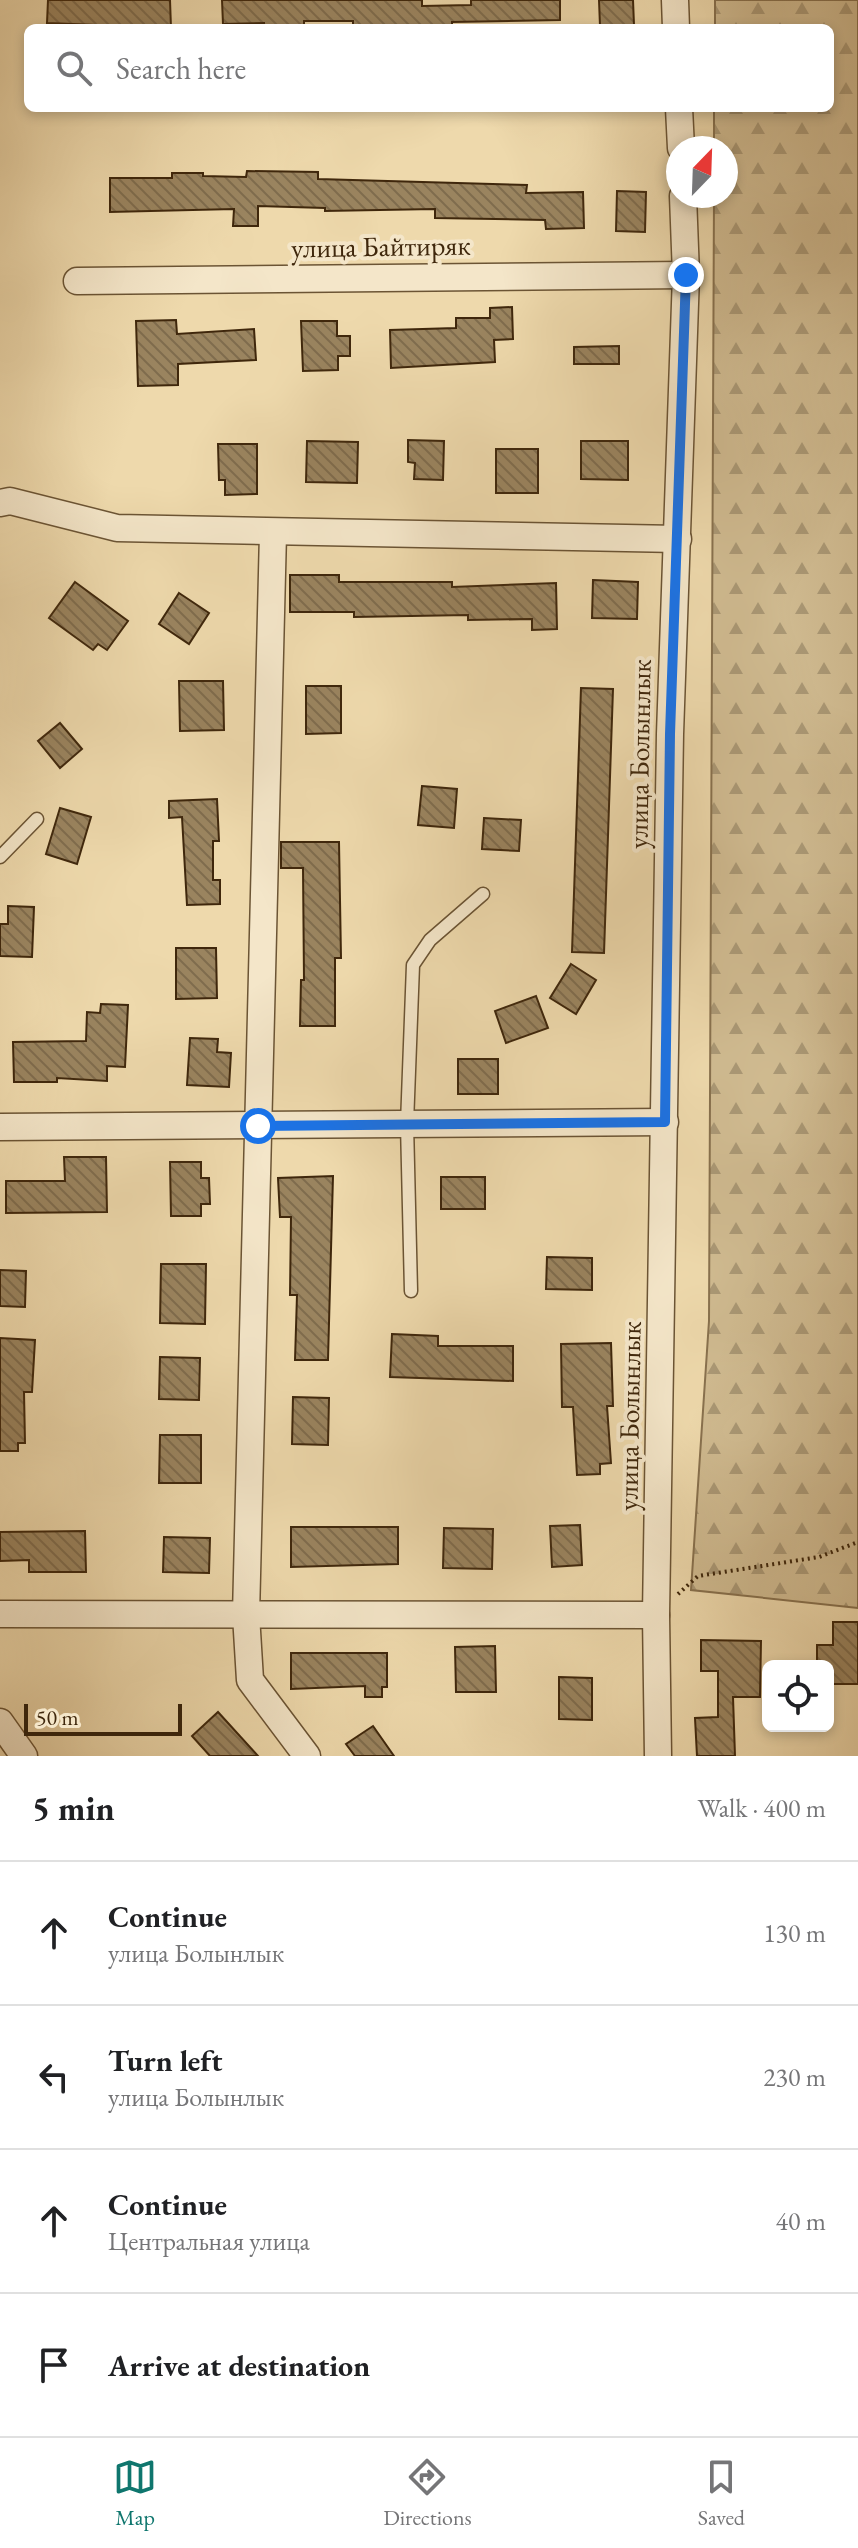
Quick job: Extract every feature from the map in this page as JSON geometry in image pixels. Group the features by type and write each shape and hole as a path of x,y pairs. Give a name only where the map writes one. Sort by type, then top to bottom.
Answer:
{"street":[{"path":"675,0 676,24"},
{"path":"679,112 680,136"},
{"name":"улица Болынлык","path":"658,1756 656,1615 670,734 684,388 683,208"},
{"name":"улица Байтиряк","path":"77,281 686,275"},
{"path":"0,503 10,501 117,528 678,539"},
{"path":"273,533 246,1615 250,1680 307,1756"},
{"path":"0,1127 665,1122"},
{"path":"0,1614 656,1615"}],"lane":[{"path":"0,857 37,819"},
{"path":"411,1291 407,1124 413,965 430,940 483,894"}],"path":[{"path":"656,1615 698,1576 819,1557 858,1542"}],"green space":[{"path":"715,0 858,0 858,1608 691,1590 709,1321 714,208 738,208 738,136 714,136 714,112 834,112 834,24 715,24"}],"building":[{"path":"48,0 170,0 171,24 47,23"},
{"path":"222,0 422,0 422,6 471,5 471,0 560,0 560,20 452,24 304,21 304,24 223,24"},
{"path":"599,0 633,0 634,24 600,24"},
{"path":"247,171 318,172 318,179 527,185 526,193 583,192 584,228 546,229 545,220 435,218 435,209 325,211 325,208 258,206 258,226 233,226 234,209 110,212 110,178 172,178 172,173 246,177"},
{"path":"617,191 646,192 645,232 616,231"},
{"path":"512,307 513,339 494,340 495,362 391,368 390,330 456,328 456,318 490,318 490,308"},
{"path":"176,320 177,334 254,329 256,360 178,364 178,385 138,386 136,321"},
{"path":"301,321 337,321 337,336 350,336 350,356 338,356 338,370 303,371"},
{"path":"619,346 619,364 574,364 574,347"},
{"path":"408,440 444,441 443,480 414,479 415,463 408,462"},
{"path":"307,441 358,442 357,483 306,482"},
{"path":"581,441 628,441 628,480 581,479"},
{"path":"218,444 257,444 257,494 225,495 225,480 219,480"},
{"path":"496,449 538,449 538,493 496,493"},
{"path":"290,575 339,575 339,582 452,582 452,587 556,583 557,629 532,630 532,619 468,620 468,615 354,617 354,612 290,612"},
{"path":"593,580 638,582 637,619 592,618"},
{"path":"75,582 128,621 107,650 98,644 93,650 49,618"},
{"path":"179,593 209,613 189,644 159,624"},
{"path":"179,681 223,681 224,730 180,731"},
{"path":"306,686 341,686 341,733 306,734"},
{"path":"581,688 613,689 604,953 572,952"},
{"path":"60,723 82,749 60,768 38,741"},
{"path":"422,786 457,789 454,828 418,825"},
{"path":"217,799 219,841 213,841 213,880 220,880 220,904 187,905 182,817 169,818 169,801"},
{"path":"60,808 91,817 77,864 46,854"},
{"path":"484,818 521,820 519,851 482,849"},
{"path":"281,842 339,842 341,958 335,958 335,1026 300,1026 301,980 304,980 303,868 281,868"},
{"path":"8,906 34,907 32,957 0,956 0,924 8,924"},
{"path":"176,948 216,948 217,998 176,999"},
{"path":"571,964 596,980 576,1014 550,998"},
{"path":"536,996 548,1028 506,1043 495,1011"},
{"path":"101,1004 128,1005 125,1067 107,1066 107,1081 57,1078 57,1082 14,1082 13,1042 86,1041 87,1012 100,1013"},
{"path":"190,1038 218,1039 217,1052 231,1053 229,1087 187,1085"},
{"path":"458,1059 498,1059 498,1094 458,1094"},
{"path":"64,1157 106,1157 107,1212 6,1213 6,1181 65,1181"},
{"path":"170,1162 201,1162 201,1178 209,1178 210,1204 201,1204 201,1216 171,1216"},
{"path":"333,1176 328,1360 295,1360 297,1295 290,1295 291,1217 280,1217 278,1178"},
{"path":"441,1177 485,1177 485,1209 441,1209"},
{"path":"547,1257 592,1258 592,1290 546,1289"},
{"path":"161,1264 206,1264 205,1324 160,1323"},
{"path":"0,1270 26,1271 25,1307 0,1306"},
{"path":"392,1334 438,1336 438,1346 513,1346 513,1381 390,1377"},
{"path":"0,1338 35,1340 32,1392 24,1392 25,1443 18,1443 18,1451 0,1451"},
{"path":"611,1343 613,1406 607,1406 611,1463 600,1464 600,1474 577,1475 573,1407 562,1407 561,1344"},
{"path":"160,1357 200,1358 199,1400 159,1399"},
{"path":"293,1397 329,1398 328,1445 292,1444"},
{"path":"160,1435 201,1435 201,1483 159,1483"},
{"path":"580,1525 582,1565 552,1567 550,1526"},
{"path":"291,1527 398,1527 398,1564 291,1567"},
{"path":"444,1528 493,1529 492,1569 443,1568"},
{"path":"85,1531 86,1572 29,1572 29,1560 0,1561 0,1532"},
{"path":"164,1537 210,1538 209,1573 163,1572"},
{"path":"833,1622 858,1622 858,1684 834,1684 834,1660 817,1660 817,1645 833,1645"},
{"path":"701,1640 761,1641 760,1697 733,1697 735,1756 697,1756 695,1718 718,1717 718,1671 701,1671"},
{"path":"495,1646 496,1692 456,1692 455,1647"},
{"path":"291,1653 387,1653 387,1687 382,1687 382,1697 365,1697 365,1686 291,1689"},
{"path":"559,1677 592,1678 592,1720 559,1719"},
{"path":"218,1712 258,1756 210,1756 192,1736"},
{"path":"373,1726 394,1756 355,1756 346,1744"}],"route":[{"path":"258,1126 665,1122 670,734 686,275"}]}
